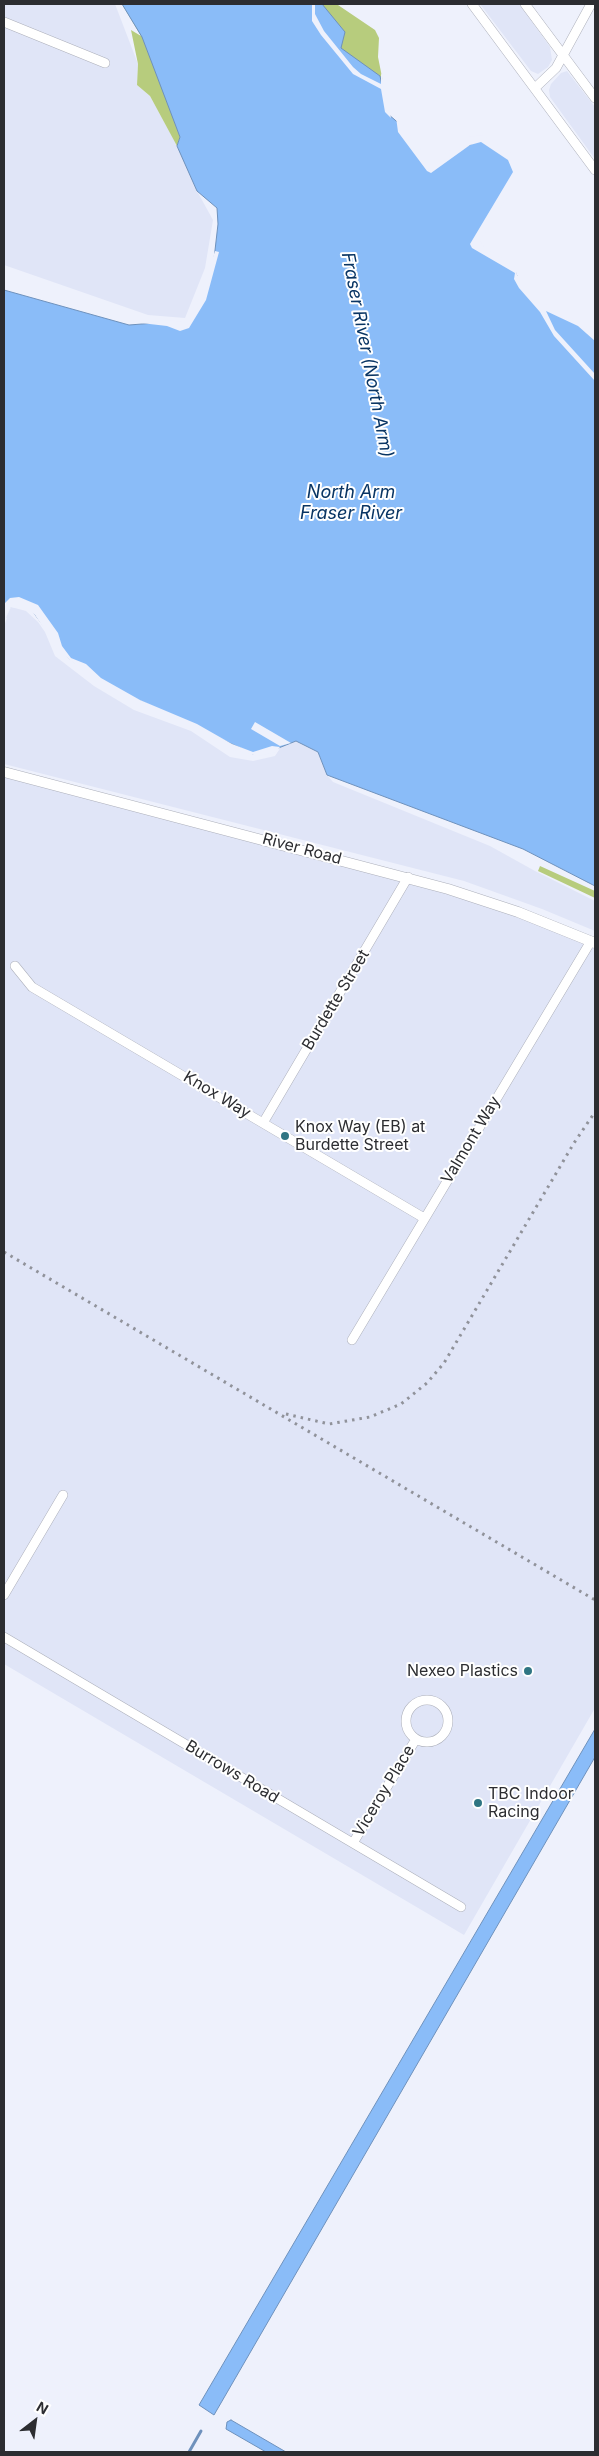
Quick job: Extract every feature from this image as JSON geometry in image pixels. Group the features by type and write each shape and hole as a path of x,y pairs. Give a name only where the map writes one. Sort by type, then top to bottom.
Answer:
{"street":[{"path":"472,4 595,170"},
{"path":"525,4 595,98"},
{"path":"535,88 552,74 591,4"},
{"path":"4,22 105,63"},
{"name":"River Road","path":"4,772 408,877 518,912 593,942"},
{"name":"Burdette Street","path":"263,1123 408,877"},
{"name":"Valmont Way","path":"352,1340 424,1218 593,942"},
{"name":"Knox Way","path":"15,966 32,987 424,1218"},
{"path":"4,1595 63,1494"},
{"name":"Burrows Road","path":"4,1637 461,1907"},
{"name":"Viceroy Place","path":"424,1700 438,1703 447,1713 448,1726 445,1732 441,1737 429,1742 416,1739 407,1728 407,1714 417,1703 424,1700"},
{"name":"Viceroy Place","path":"353,1843 416,1739"}],"shaded area":[{"path":"4,4 115,4 138,64 137,85 150,96 186,162 197,191 213,220 205,268 185,318 148,315 4,265"},
{"path":"480,4 519,4 550,47 552,60 548,67 538,74 531,71"},
{"path":"567,71 595,107 595,159 550,97 549,90 551,84 561,73"},
{"path":"11,607 26,611 38,622 45,632 55,656 94,686 134,710 191,731 230,757 253,761 275,756 281,747 296,741 318,752 327,775 333,782 490,846 595,901 595,931 542,909 464,881 4,764 4,626 7,618 4,617"},
{"path":"4,772 408,877 595,943 595,1708 464,1935 4,1664"}],"green space":[{"path":"122,4 136,4 180,137 177,146 150,96 137,85 138,64 131,30 141,36"},
{"path":"315,4 338,5 375,30 379,38 378,57 383,82 381,84 361,74 324,31"},
{"path":"540,866 595,891 595,898 538,871"}],"water":[{"name":"North Arm Fraser River","path":"122,4 322,4 345,32 341,48 380,76 388,114 402,126 424,159 440,162 483,137 515,157 520,172 478,241 482,249 514,268 517,276 545,306 584,327 595,337 595,886 523,849 327,775 318,752 296,741 266,753 253,754 98,681 66,656 30,608 11,605 4,619 4,290 129,325 168,322 183,324 190,321 204,295 214,259 218,224 217,208 197,191 177,146 180,137 142,37"},
{"path":"595,1729 595,1757 214,2415 199,2405"},
{"path":"231,2420 286,2452 266,2452 226,2429 227,2422"}],"pier":[{"path":"312,4 315,4 315,14 324,31 353,67 361,74 381,84 381,73 391,118 385,112 381,89 353,74 321,35 312,21"},
{"path":"396,117 426,157 439,159 468,137 483,135 517,156 522,173 480,241 484,247 516,267 517,275 546,304 585,325 595,333 595,341 578,326 546,311 555,330 595,374 595,381 554,336 540,312 519,288 514,279 515,273 472,248 470,244 513,172 508,160 481,142 470,145 431,173 427,171 398,132"},
{"path":"215,251 219,252 206,300 189,328 180,331 167,326 141,323 168,320 183,322 188,319 201,294"},
{"path":"19,597 38,605 58,633 62,646 71,658 86,664 101,678 140,700 197,724 232,744 253,752 272,746 280,747 276,752 258,756 233,750 149,711 97,683 58,650 35,615 29,610 11,607 4,622 5,603 10,598"},
{"path":"255,722 291,743 280,746 251,729"}],"waterway":[{"path":"189,2452 201,2431"}],"railway":[{"path":"286,1414 329,1424 370,1417 401,1404 427,1383 444,1363 574,1143 595,1112"},
{"path":"4,1252 595,1600"}],"place":[{"name":"Knox Way (EB) at Burdette Street","path":"285,1136"},
{"name":"Nexeo Plastics","path":"528,1671"},
{"name":"TBC Indoor Racing","path":"478,1803"}],"water label":[{"name":"Fraser River (North Arm)","path":"367,355"}]}
